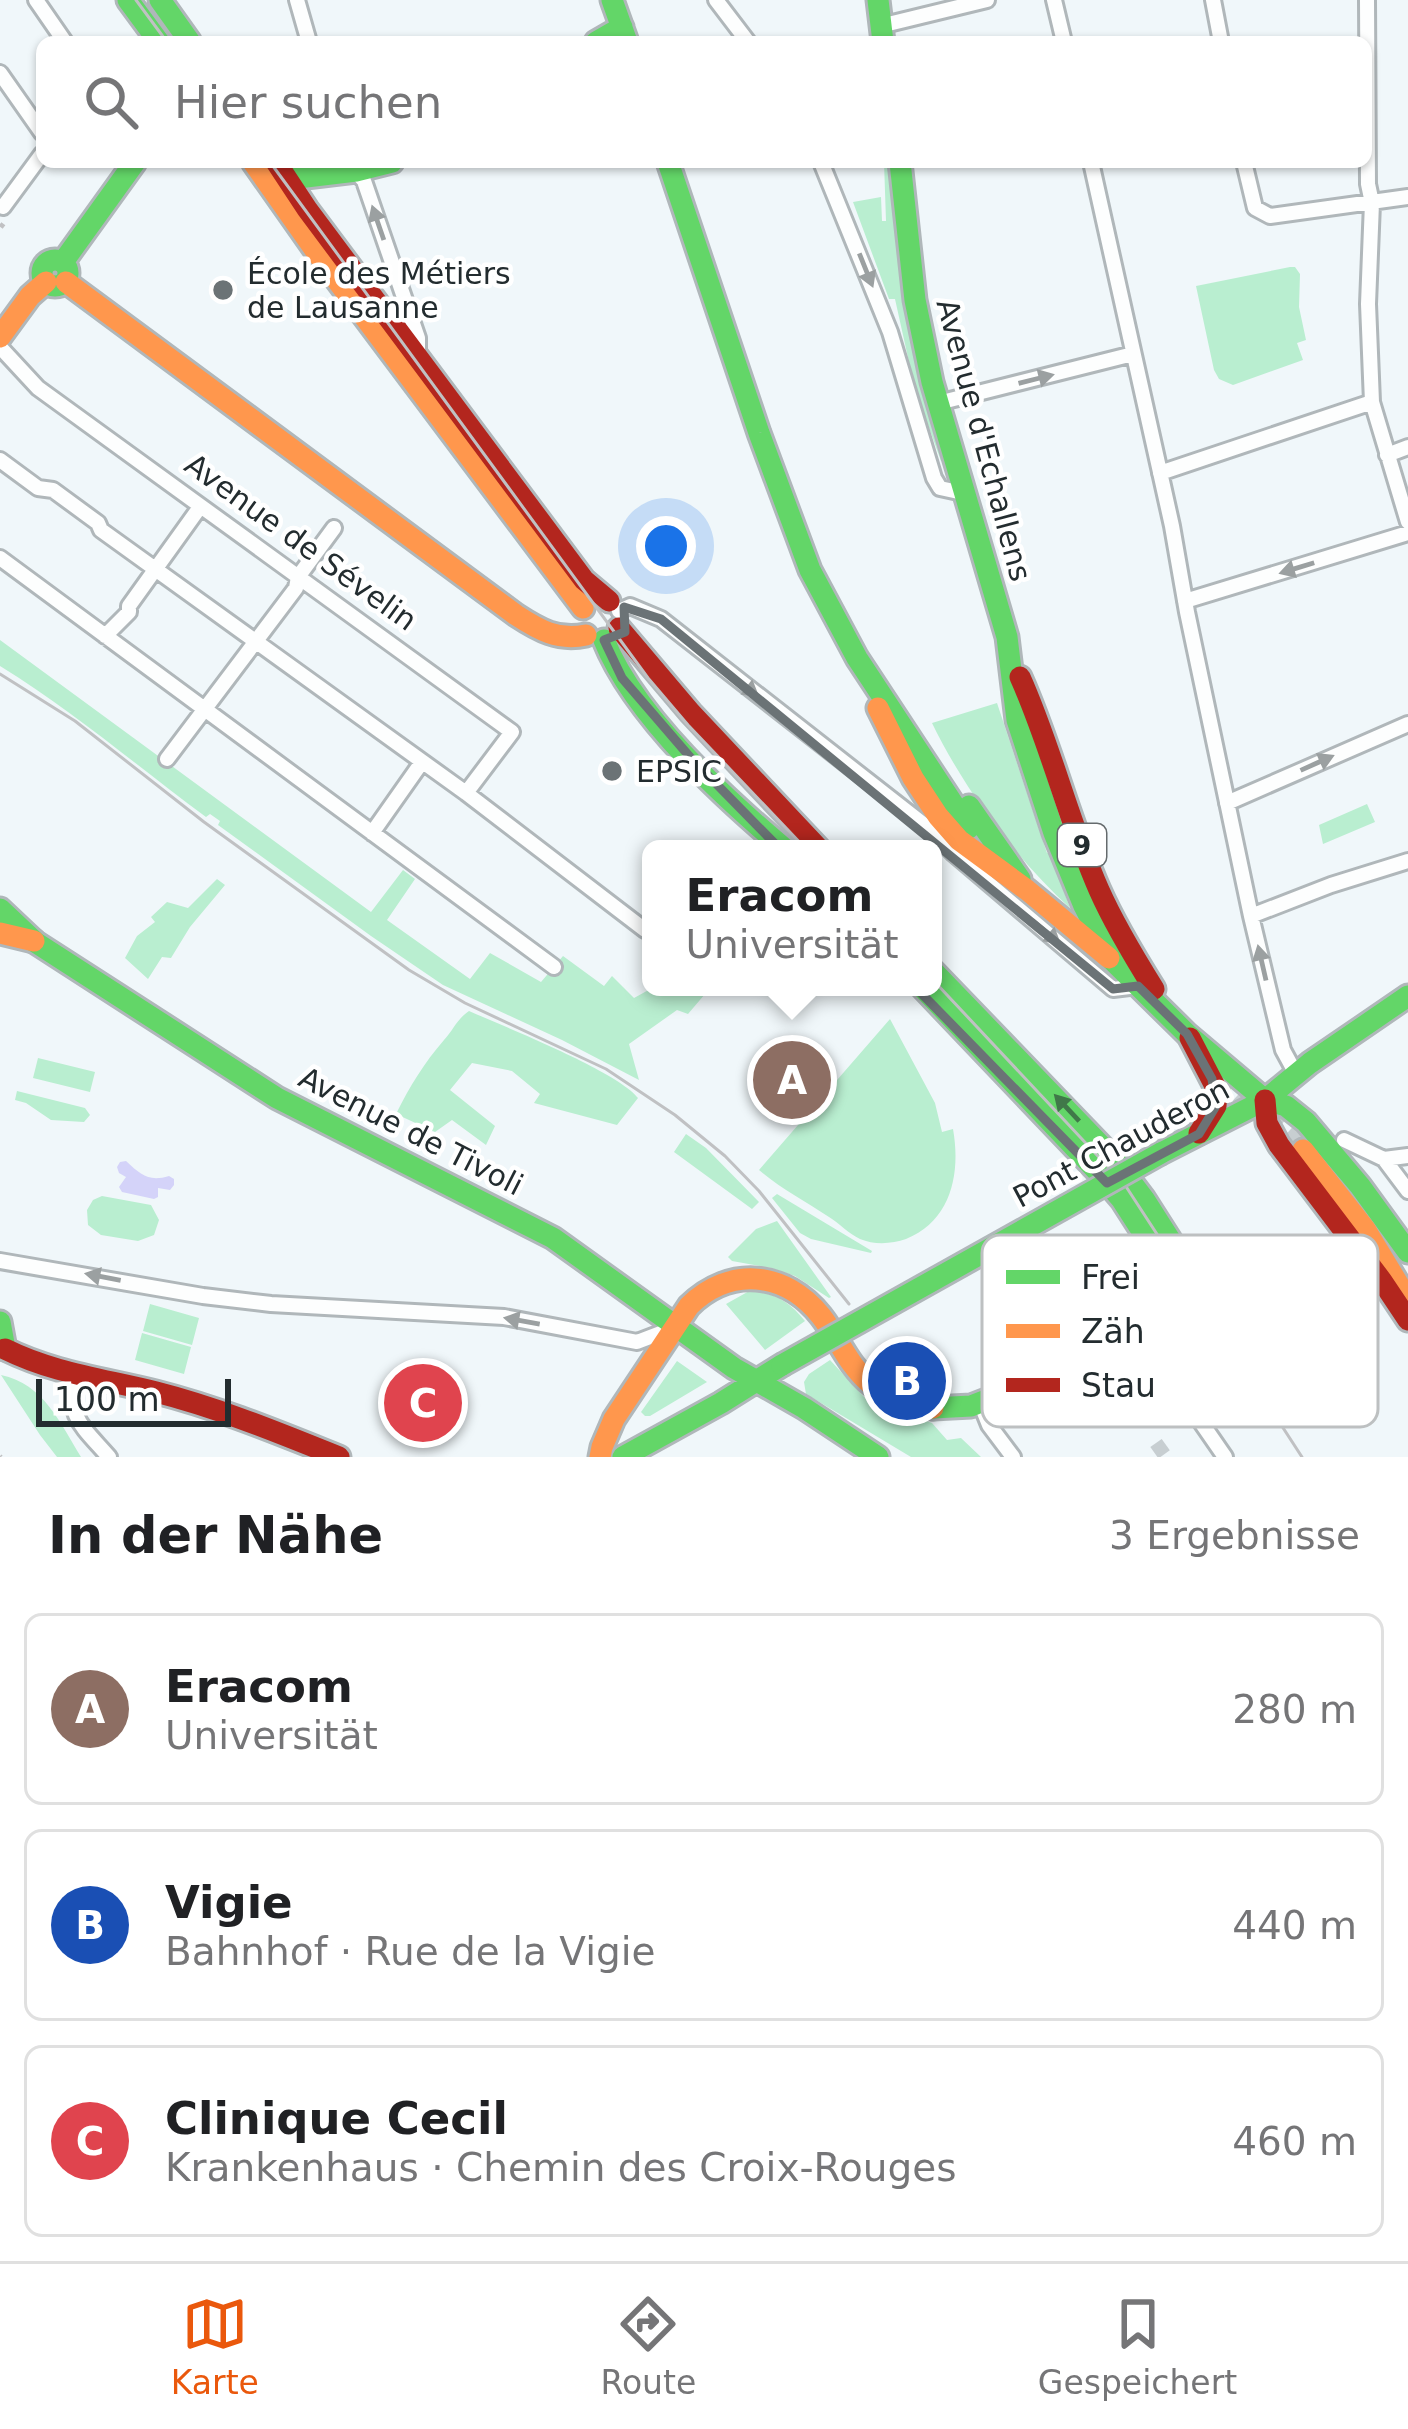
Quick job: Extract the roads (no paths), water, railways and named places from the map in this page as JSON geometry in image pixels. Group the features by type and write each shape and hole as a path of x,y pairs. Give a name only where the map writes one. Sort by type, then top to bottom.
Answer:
{"main road":[{"path":"128,0 155,36"},
{"path":"160,0 186,36"},
{"path":"611,0 625,34"},
{"path":"878,0 882,34"},
{"path":"0,337 30,296 58,275 131,168"},
{"path":"278,175 343,168"},
{"path":"670,168 796,532 826,604 913,778 938,816 971,833 1028,890 1112,960"},
{"name":"Avenue d'Echallens","path":"901,168 911,277 938,403 1012,661 1040,719 1080,872 1112,960 1180,1027"},
{"path":"278,175 327,267 583,608 580,622 608,623"},
{"path":"278,175 584,580 608,623 810,840"},
{"path":"58,275 542,632 568,640 608,623"},
{"path":"608,623 606,651 644,706 774,840"},
{"path":"856,658 914,721 971,833"},
{"name":"Avenue d'Echallens","path":"1080,872 1180,1027"},
{"name":"Avenue de Tivoli","path":"0,909 35,942 277,1098 532,1226 756,1382 878,1457"},
{"name":"Avenue de Tivoli","path":"0,933 35,942"},
{"path":"942,980 1113,1158 1144,1199 1162,1235"},
{"path":"931,996 1098,1172 1150,1235"},
{"name":"Pont Chauderon","path":"1014,1235 1265,1100 1408,996"},
{"path":"1180,1027 1217,1090 1216,1106 1198,1134"},
{"name":"9","path":"1180,1027 1265,1100 1286,1106 1306,1122 1408,1252"},
{"name":"9","path":"1265,1100 1267,1123 1279,1145 1348,1235"},
{"path":"1303,1150 1369,1235"},
{"path":"1378,1250 1408,1300"},
{"name":"Pont Chauderon","path":"622,1457 982,1253"},
{"name":"9","path":"1378,1275 1408,1320"},
{"path":"600,1457 599,1448 617,1415 694,1300 721,1283 759,1278 791,1288 823,1317 861,1375 890,1396 927,1408 981,1405"},
{"path":"0,1322 2,1350 23,1360 203,1406 339,1457"}],"street":[{"path":"36,0 61,36"},
{"path":"297,0 307,36"},
{"path":"716,0 743,36"},
{"path":"882,34 987,0"},
{"path":"1054,0 1063,36"},
{"path":"1214,0 1220,36"},
{"path":"1367,0 1367,36"},
{"path":"0,73 36,124"},
{"path":"3,207 36,162"},
{"path":"353,168 364,181 413,322 418,357"},
{"path":"823,168 890,332 934,478 940,488 963,493"},
{"path":"1091,168 1251,916 1282,1050 1296,1074"},
{"path":"1246,168 1256,208 1270,216 1408,196"},
{"path":"1368,168 1372,402 1408,522"},
{"name":"Avenue de Sévelin","path":"0,347 38,388 512,732 466,793"},
{"path":"938,403 1133,354"},
{"path":"1160,473 1372,402"},
{"path":"1387,455 1408,448"},
{"path":"0,460 38,488 53,490 642,928"},
{"path":"105,636 129,612 200,507"},
{"path":"167,759 296,588 298,578 334,528"},
{"path":"1185,602 1408,533"},
{"path":"0,558 554,967"},
{"path":"608,623 630,606 661,619 941,840"},
{"path":"1227,803 1408,724"},
{"path":"372,833 422,762"},
{"path":"942,841 1113,988 1138,986"},
{"path":"1251,916 1408,861"},
{"path":"1344,1140 1384,1159 1408,1192"},
{"path":"1384,1159 1408,1156"},
{"path":"0,1261 226,1299 504,1317 637,1342 676,1327"},
{"path":"74,1373 73,1413 109,1457"},
{"path":"990,1427 1013,1457"},
{"path":"1204,1427 1225,1457"}],"water":[{"path":"126,1161 146,1176 169,1176 174,1185 170,1190 158,1188 154,1199 122,1192 119,1187 126,1177 117,1167"}],"tunnel":[{"path":"1217,1072 1303,1150"},
{"path":"1156,1443 1166,1457"}],"tram line":[{"path":"136,0 163,36"},
{"path":"274,168 648,678 797,840"},
{"path":"0,674 75,721 204,822 409,970 465,1003 606,1069 675,1115 759,1191 849,1304"},
{"path":"942,990 1125,1185 1158,1235"},
{"path":"1282,1427 1302,1457"}],"railway":[{"path":"0,224 4,227"}],"place":[{"name":"École des Métiers de Lausanne","path":"223,290"},
{"name":"EPSIC","path":"612,771"},
{"name":"Eracom","path":"792,1080"},
{"name":"Vigie","path":"907,1381"},
{"name":"Clinique Cecil","path":"423,1403"}]}
